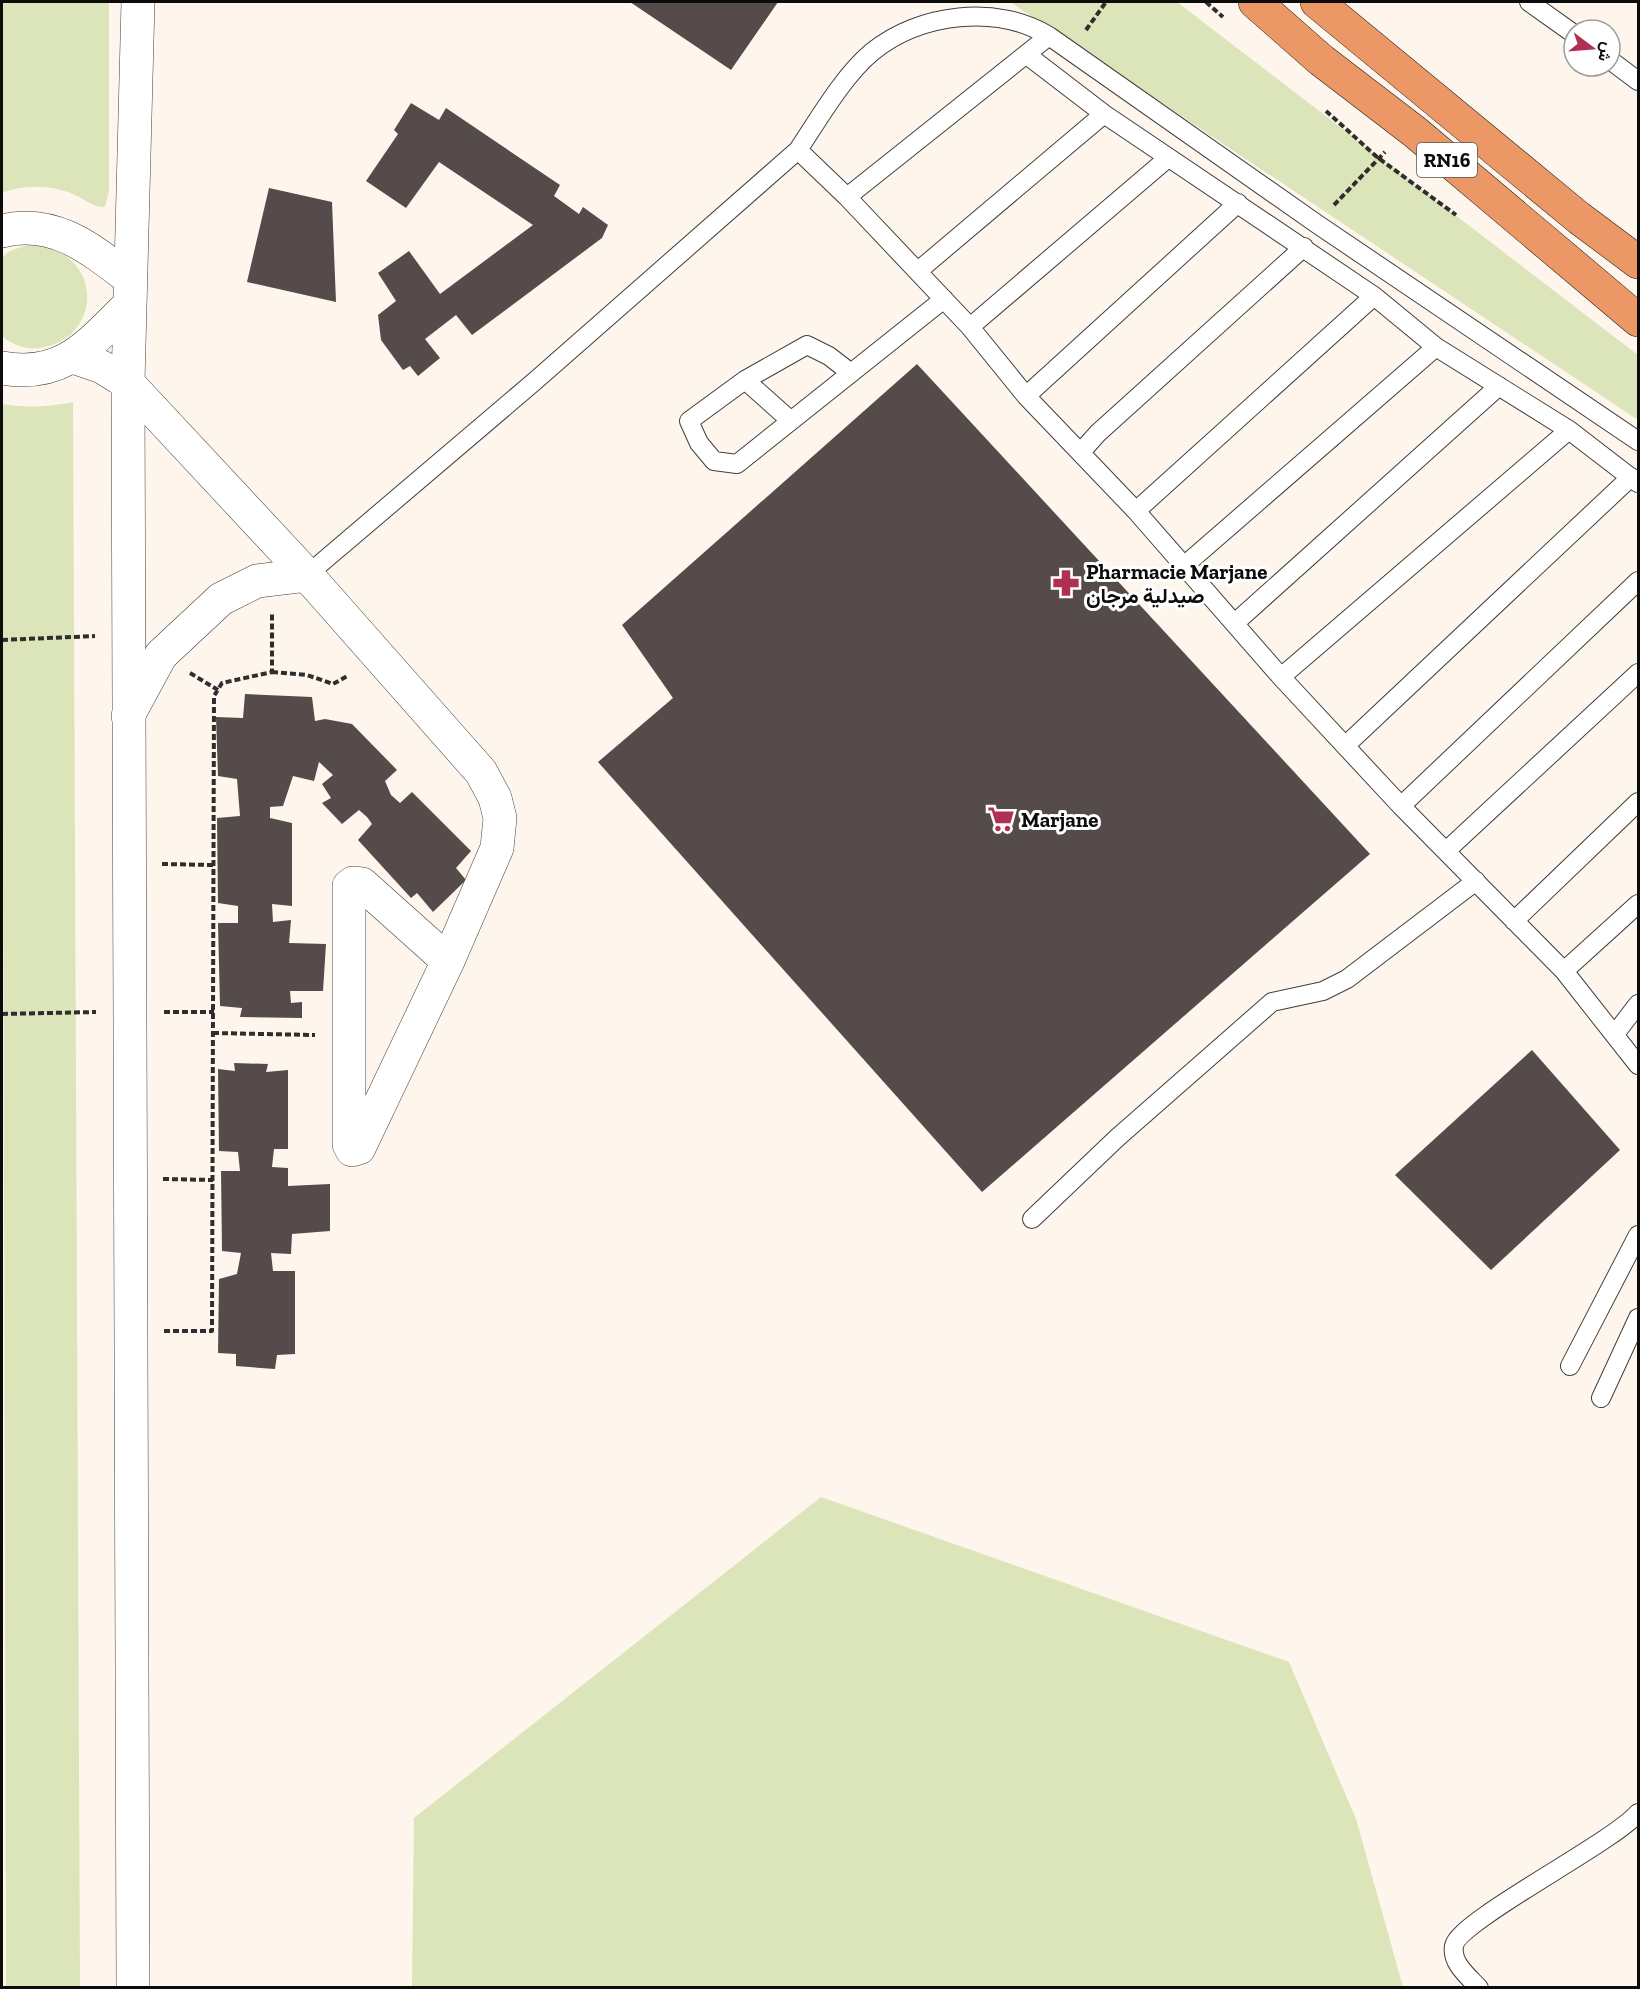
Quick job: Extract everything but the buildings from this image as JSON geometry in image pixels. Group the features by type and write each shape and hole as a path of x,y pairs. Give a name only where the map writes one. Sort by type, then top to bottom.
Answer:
{"highway":[{"name":"RN16","path":"1256,2 1321,60 1415,132 1638,320"},
{"name":"RN16","path":"1317,2 1579,219 1638,262"}],"street":[{"path":"133,1988 128,383 138,2"},
{"path":"2,231 33,227 53,231 90,249 130,291"},
{"path":"2,368 19,371 38,370 73,357 130,291"},
{"path":"73,357 102,367 128,383 307,575 481,772 498,808 500,831 496,848 448,961 356,1150 349,1148 347,890 352,882 362,884 448,961"},
{"path":"128,716 161,655 221,599 257,581 307,575"}],"lane":[{"path":"1529,2 1562,25"},
{"path":"307,575 535,381 798,150 828,105 872,52 900,35 922,26 956,18 988,16 1016,21 1049,36 1317,224 1638,441"},
{"path":"847,197 1049,36"},
{"path":"1027,55 1104,114 1374,296 1436,347 1569,430 1635,480 1345,746"},
{"path":"1622,69 1638,81"},
{"path":"918,271 1104,114"},
{"path":"798,150 847,197 970,327 1026,396 1136,511 1236,622 1281,677 1345,746 1564,971 1638,1065"},
{"path":"970,327 1168,158"},
{"path":"1026,396 1238,203"},
{"path":"1081,452 1098,433 1304,247"},
{"path":"1136,511 1374,296"},
{"path":"851,373 829,356 807,345 745,380 689,421 699,443 714,461 737,464 944,299"},
{"path":"1185,565 1436,347"},
{"path":"745,380 791,421"},
{"path":"1236,622 1499,386"},
{"path":"1281,677 1569,430"},
{"path":"1401,806 1638,581"},
{"path":"1446,851 1638,673"},
{"path":"1514,921 1638,802"},
{"path":"1032,1219 1117,1138 1272,1002 1323,991 1347,979 1476,881"},
{"path":"1564,971 1638,904"},
{"path":"1615,1034 1638,1004"},
{"path":"1570,1366 1638,1235"},
{"path":"1601,1398 1638,1318"},
{"path":"1479,1988 1459,1966 1454,1956 1454,1944 1458,1936 1477,1920 1545,1879 1638,1816"}],"path":[{"path":"1070,52 1106,2"},
{"path":"1317,224 1377,157 1415,132"},
{"path":"272,672 273,579"},
{"path":"2,640 128,635"},
{"path":"131,1332 212,1331 214,696 222,683 272,672 307,675 333,684 381,660"},
{"path":"129,864 213,865"},
{"path":"213,1033 348,1035"},
{"path":"130,1178 213,1180"}],"green space":[{"path":"2,2 109,2 109,191 105,207 93,205 57,189 29,187 2,193"},
{"path":"1010,2 1177,2 1638,355 1638,420"},
{"path":"27,245 53,249 71,260 83,276 87,294 85,312 76,328 61,341 40,348 20,346 2,336 2,257 10,251"},
{"path":"73,402 80,1987 6,1988 2,404 37,406"},
{"path":"821,1497 1289,1662 1356,1819 1403,1987 412,1987 414,1818"}],"place":[{"name":"Pharmacie Marjane صيدلية مرجان","path":"1066,583"},
{"name":"Marjane","path":"1001,819"}]}
